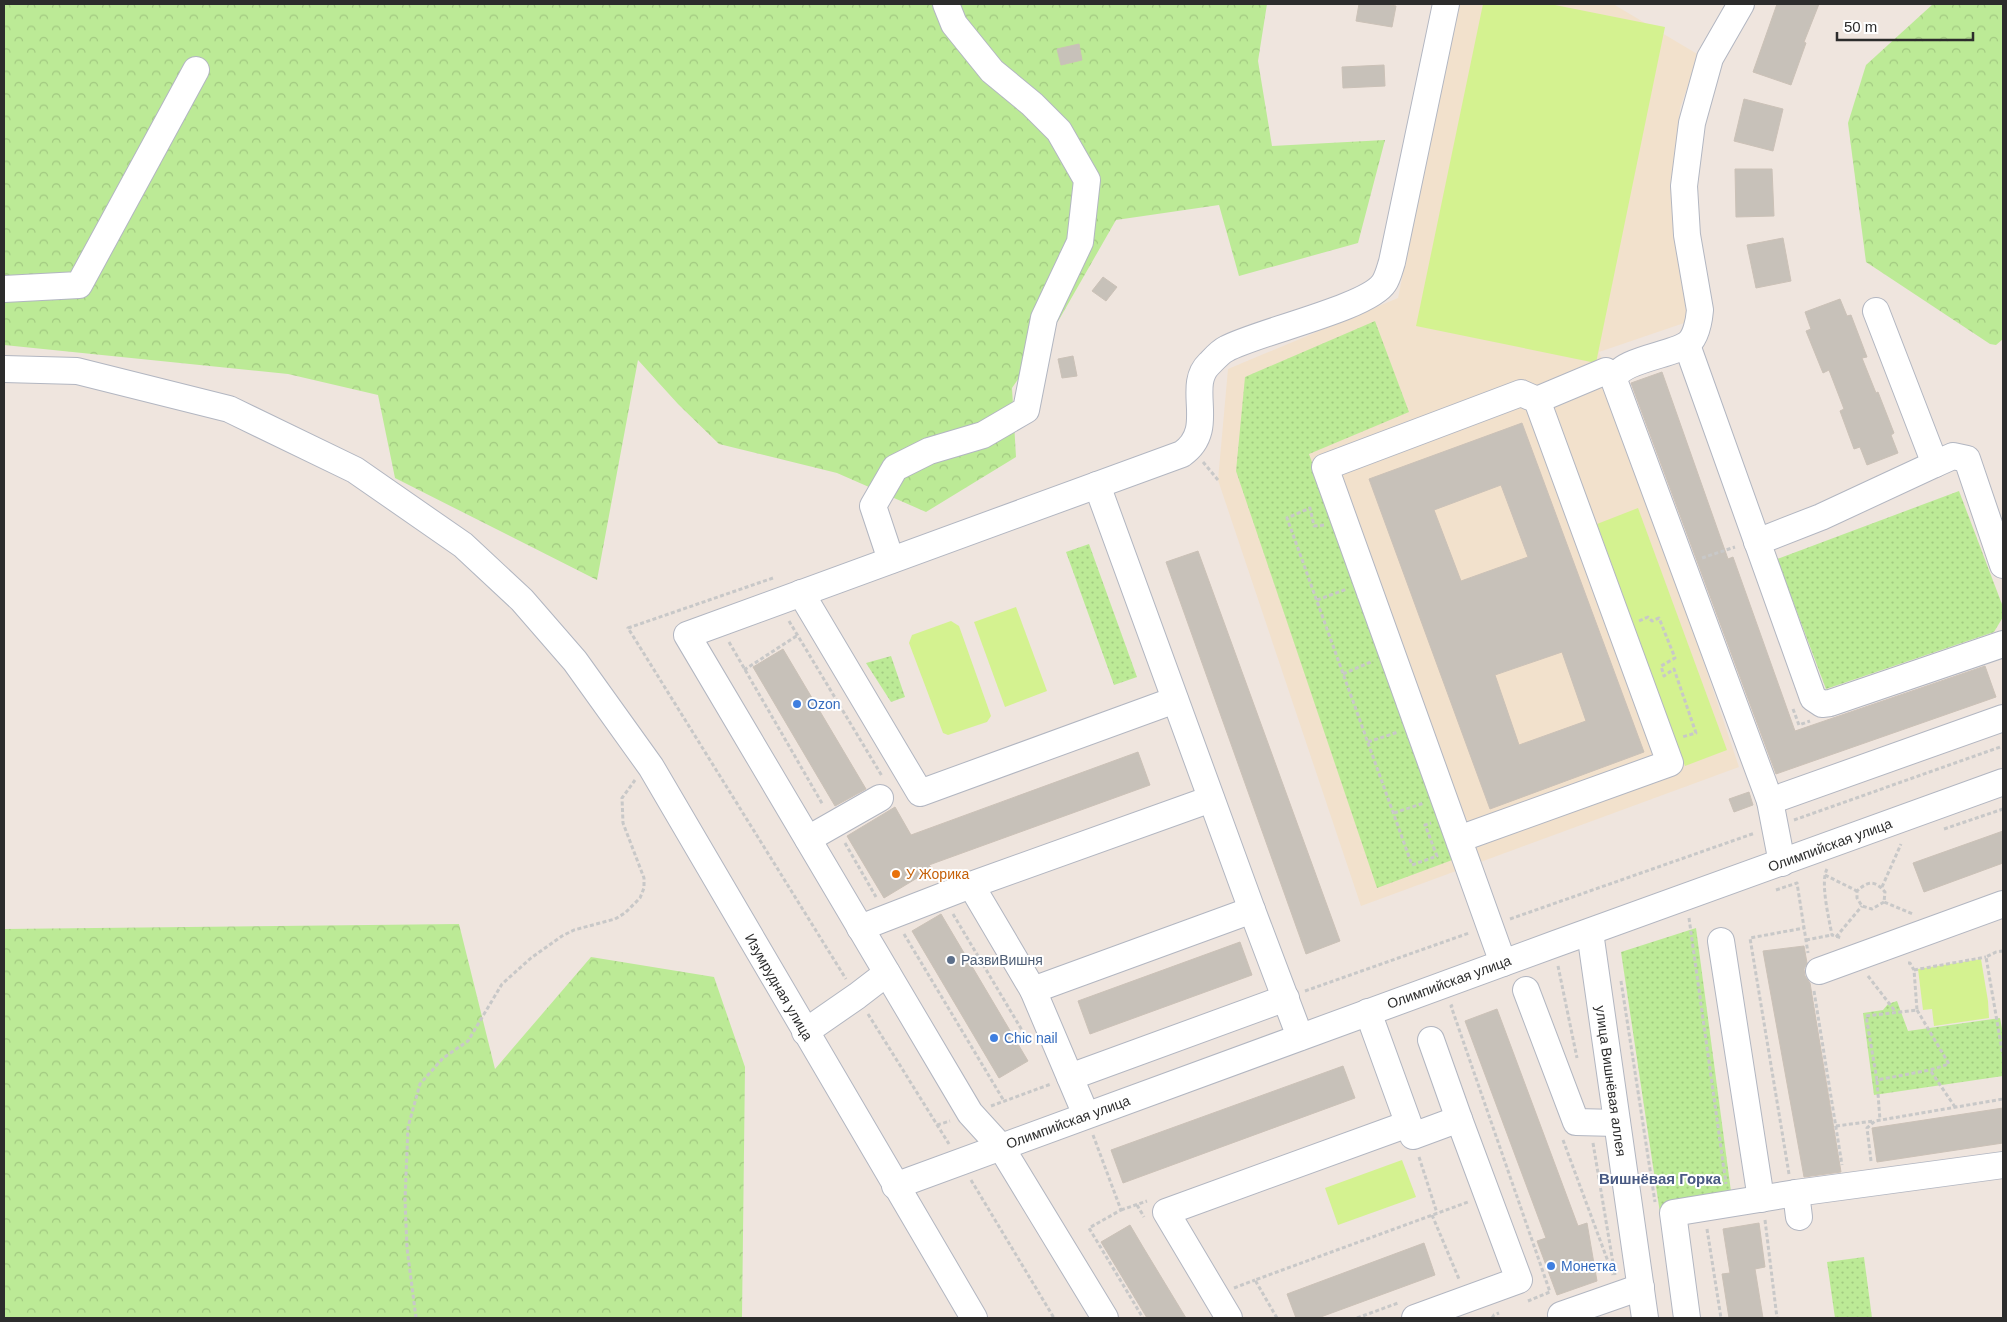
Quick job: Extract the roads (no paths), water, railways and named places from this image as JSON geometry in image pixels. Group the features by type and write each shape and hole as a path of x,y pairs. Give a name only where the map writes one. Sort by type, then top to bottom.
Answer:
{"street":[{"path":"891,560 873,506 895,468 929,451 983,435 1026,410 1044,318 1080,242 1087,180 1059,131 1032,104 992,71 954,24 946,4"},
{"path":"1105,1318 1001,1146 970,1113 687,635 1182,454 1191,448 1199,433 1200,379 1206,366 1225,349 1363,299 1383,284 1392,262 1446,4"},
{"path":"1503,962 1325,467 1521,393 1537,400 1610,378 1615,376 1621,369 1687,345 1694,335 1700,310 1686,235 1684,186 1692,123 1710,58 1740,4"},
{"path":"4,288 79,285 196,70"},
{"path":"1876,311 1935,464"},
{"path":"1687,345 1746,545 1812,698 1818,703 1830,703 2003,644"},
{"name":"Изумрудная улица","path":"4,369 77,371 229,409 355,470 463,545 522,600 575,662 650,767 974,1318"},
{"path":"1610,378 1770,800 1782,862"},
{"path":"1455,827 1670,763 1537,400"},
{"path":"1746,545 1821,517 1953,456 1966,459 2003,565"},
{"path":"1097,485 1300,1037"},
{"path":"801,593 920,793 1175,700"},
{"path":"1770,800 2003,718"},
{"name":"Олимпийская улица","path":"895,1186 1001,1146 1090,1125 1300,1037 2003,782"},
{"path":"808,839 834,824 882,789"},
{"path":"860,928 971,885 1211,799"},
{"path":"971,885 1033,990 1090,1125"},
{"path":"1819,971 2003,904"},
{"path":"1033,990 1252,910"},
{"name":"улица Вишнёвая аллея","path":"1590,932 1631,1219 1628,1285 1645,1318"},
{"path":"1721,941 1760,1209"},
{"path":"805,1032 887,973"},
{"path":"1526,990 1576,1122 1617,1123"},
{"path":"1070,1077 1286,998"},
{"path":"1368,1012 1410,1130"},
{"path":"1410,1309 1458,1301 1518,1280 1431,1040"},
{"path":"1230,1318 1166,1212 1410,1130 1460,1119"},
{"path":"1631,1219 1673,1213 1760,1209 1798,1205 1870,1179 1917,1177 2003,1165"},
{"path":"1673,1213 1687,1318"},
{"path":"1562,1318 1561,1315 1628,1285"}],"place":[{"name":"Ozon","path":"797,704"},
{"name":"У Жорика","path":"896,874"},
{"name":"РазвиВишня","path":"951,960"},
{"name":"Chic nail","path":"994,1038"},
{"name":"Монетка","path":"1551,1266"}],"district":[{"name":"Вишнёвая Горка","path":"1660,1178"}]}
